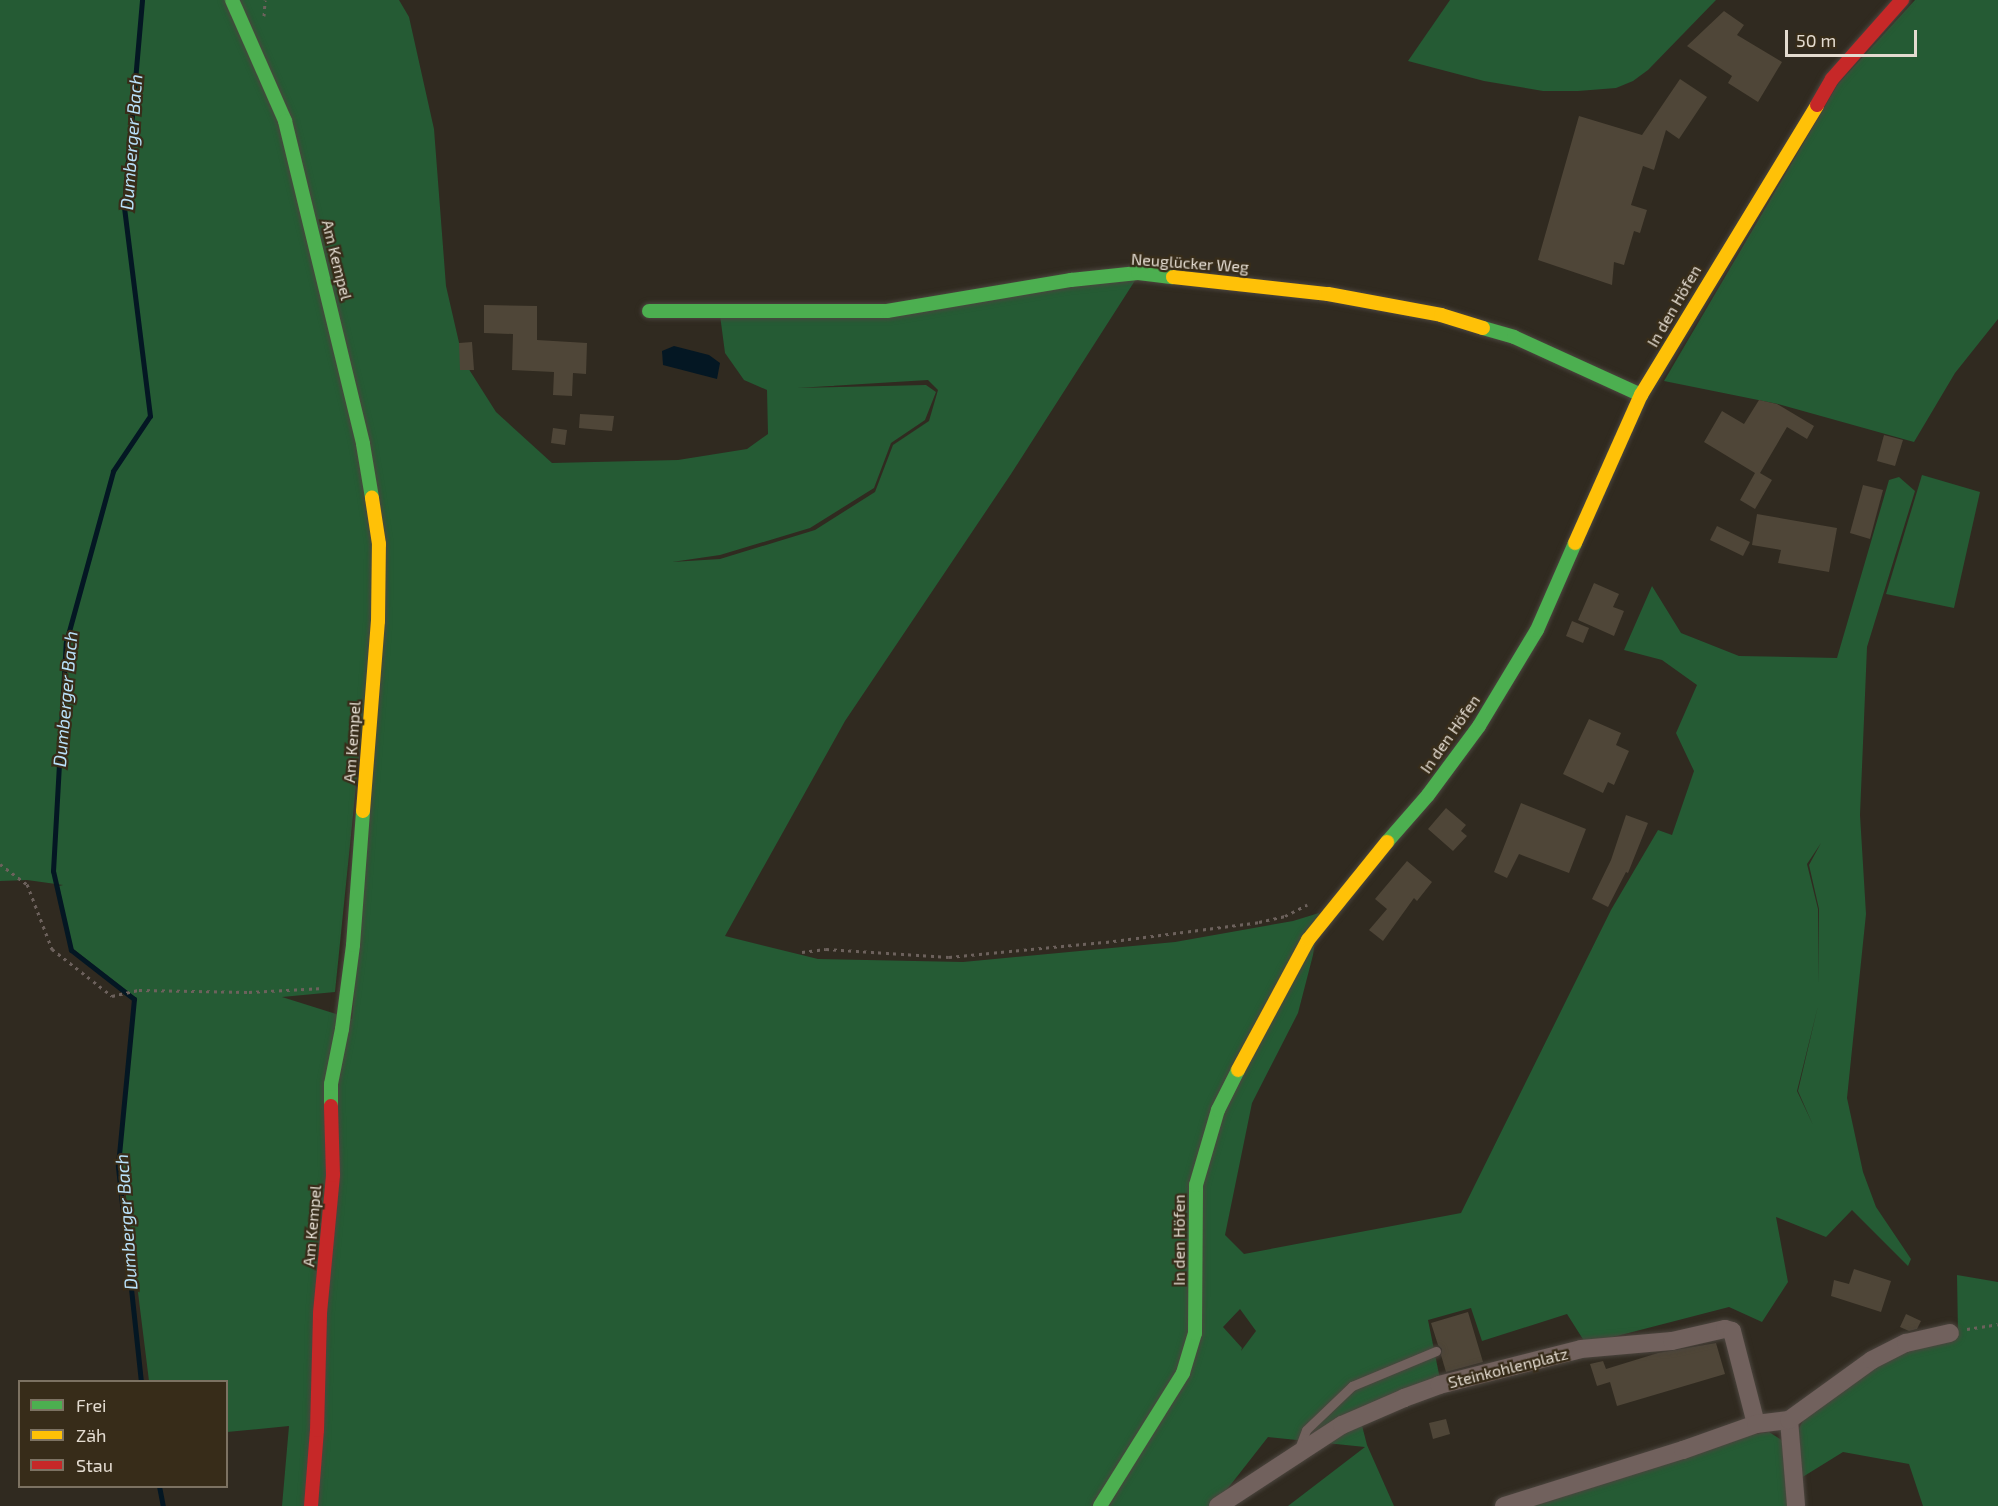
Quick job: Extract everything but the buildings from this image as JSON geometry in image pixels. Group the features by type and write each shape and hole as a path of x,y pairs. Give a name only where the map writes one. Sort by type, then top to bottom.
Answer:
{"street":[{"name":"Am Kempel","path":"232,0 285,121 333,310 363,444 375,514 380,575 353,945 331,1084 333,1175 320,1312 318,1430 310,1506"},
{"name":"In den Höfen","path":"1100,1506 1183,1373 1195,1333 1196,1185 1218,1110 1257,1032 1308,940 1354,881 1428,795 1479,726 1537,630 1641,395 1832,79 1902,0"},
{"name":"Neuglücker Weg","path":"649,311 887,311 1071,280 1138,273 1328,294 1441,315 1514,338 1641,395"},
{"name":"Steinkohlenplatz","path":"1218,1506 1342,1425 1439,1385 1581,1349 1672,1341 1725,1329 1732,1331 1756,1424"},
{"path":"1504,1506 1683,1450 1756,1424 1789,1420 1872,1360 1906,1343 1950,1333"},
{"path":"1789,1420 1796,1506"}],"lane":[{"path":"1296,1456 1306,1430 1352,1386 1436,1350"}],"path":[{"path":"0,864 27,884 52,949 112,996 139,990 249,992 347,986"},
{"path":"802,952 826,949 949,957 1106,942 1258,922 1285,916 1316,900"},
{"path":"1950,1333 1998,1324"}],"green space":[{"path":"0,0 399,0 409,17 434,129 446,286 463,360 496,412 552,463 678,460 747,449 768,434 767,390 744,380 725,353 720,315 886,316 1071,285 1136,279 1011,474 845,721 725,936 818,959 963,962 1175,942 1293,921 1319,913 1313,955 1298,1013 1252,1103 1225,1235 1244,1254 1461,1213 1611,910 1658,830 1672,835 1694,771 1676,733 1697,685 1662,660 1624,650 1652,586 1681,633 1739,656 1837,658 1889,480 1899,477 1915,491 1867,647 1860,815 1866,914 1847,1098 1863,1172 1876,1207 1911,1259 1908,1266 1852,1210 1826,1237 1776,1217 1788,1282 1762,1322 1729,1307 1586,1344 1567,1314 1482,1341 1471,1308 1428,1320 1440,1379 1358,1410 1367,1445 1394,1506 1288,1506 1365,1447 1268,1437 1214,1506 282,1506 289,1426 228,1432 228,1380 149,1380 120,1148 136,998 72,948 59,886 63,885 27,880 0,881","holes":["309,245 354,384 383,543 385,609 352,1019 282,997 335,992 371,639 373,544 347,386","928,380 938,390 929,421 893,445 875,492 815,530 720,559 672,562 720,555 810,528 874,488 891,443 925,420 936,392 926,385 797,388","1821,843 1809,865 1819,909 1818,984 1818,909 1807,864","1818,1006 1798,1091 1813,1125 1797,1091","1240,1309 1256,1331 1241,1351 1242,1348 1223,1327"]},
{"path":"1450,0 1716,0 1648,70 1633,81 1616,88 1543,91 1484,81 1408,61"},
{"path":"1915,0 1998,0 1998,319 1955,373 1914,442 1778,404 1664,381 1838,84"},
{"path":"1922,475 1980,492 1954,608 1886,594"},
{"path":"1957,1275 1998,1282 1998,1506 1923,1506 1909,1464 1843,1452 1801,1478 1799,1428 1805,1417 1879,1363 1958,1333"},
{"path":"1769,1432 1786,1443 1787,1506 1526,1506 1736,1437"}],"water":[{"path":"674,346 709,355 720,363 717,379 663,365 662,351"}],"waterway":[{"name":"Dumberger Bach","path":"141,1380 118,1165 134,999 71,950 53,871 66,642 113,471 150,416 124,206 142,0"},
{"name":"Dumberger Bach","path":"159,1488 163,1506"}],"traffic: fast":[{"path":"232,0 285,121 363,444 372,498"},
{"path":"649,311 887,311 1071,280 1138,273 1173,277"},
{"path":"1483,328 1514,337 1641,395"},
{"path":"1387,842 1428,795 1479,726 1537,630 1575,543"},
{"path":"331,1106 331,1084 342,1029 353,945 363,811"},
{"path":"1100,1506 1183,1373 1195,1333 1196,1185 1218,1110 1238,1070"}],"traffic: slow":[{"path":"1575,543 1641,395 1817,105"},
{"path":"1173,277 1328,294 1441,315 1483,328"},
{"path":"363,811 378,621 379,544 372,498"},
{"path":"1238,1070 1308,940 1387,842"}],"traffic: jam":[{"path":"1817,105 1832,79 1902,0"},
{"path":"311,1506 317,1430 320,1313 333,1175 331,1106"}]}
